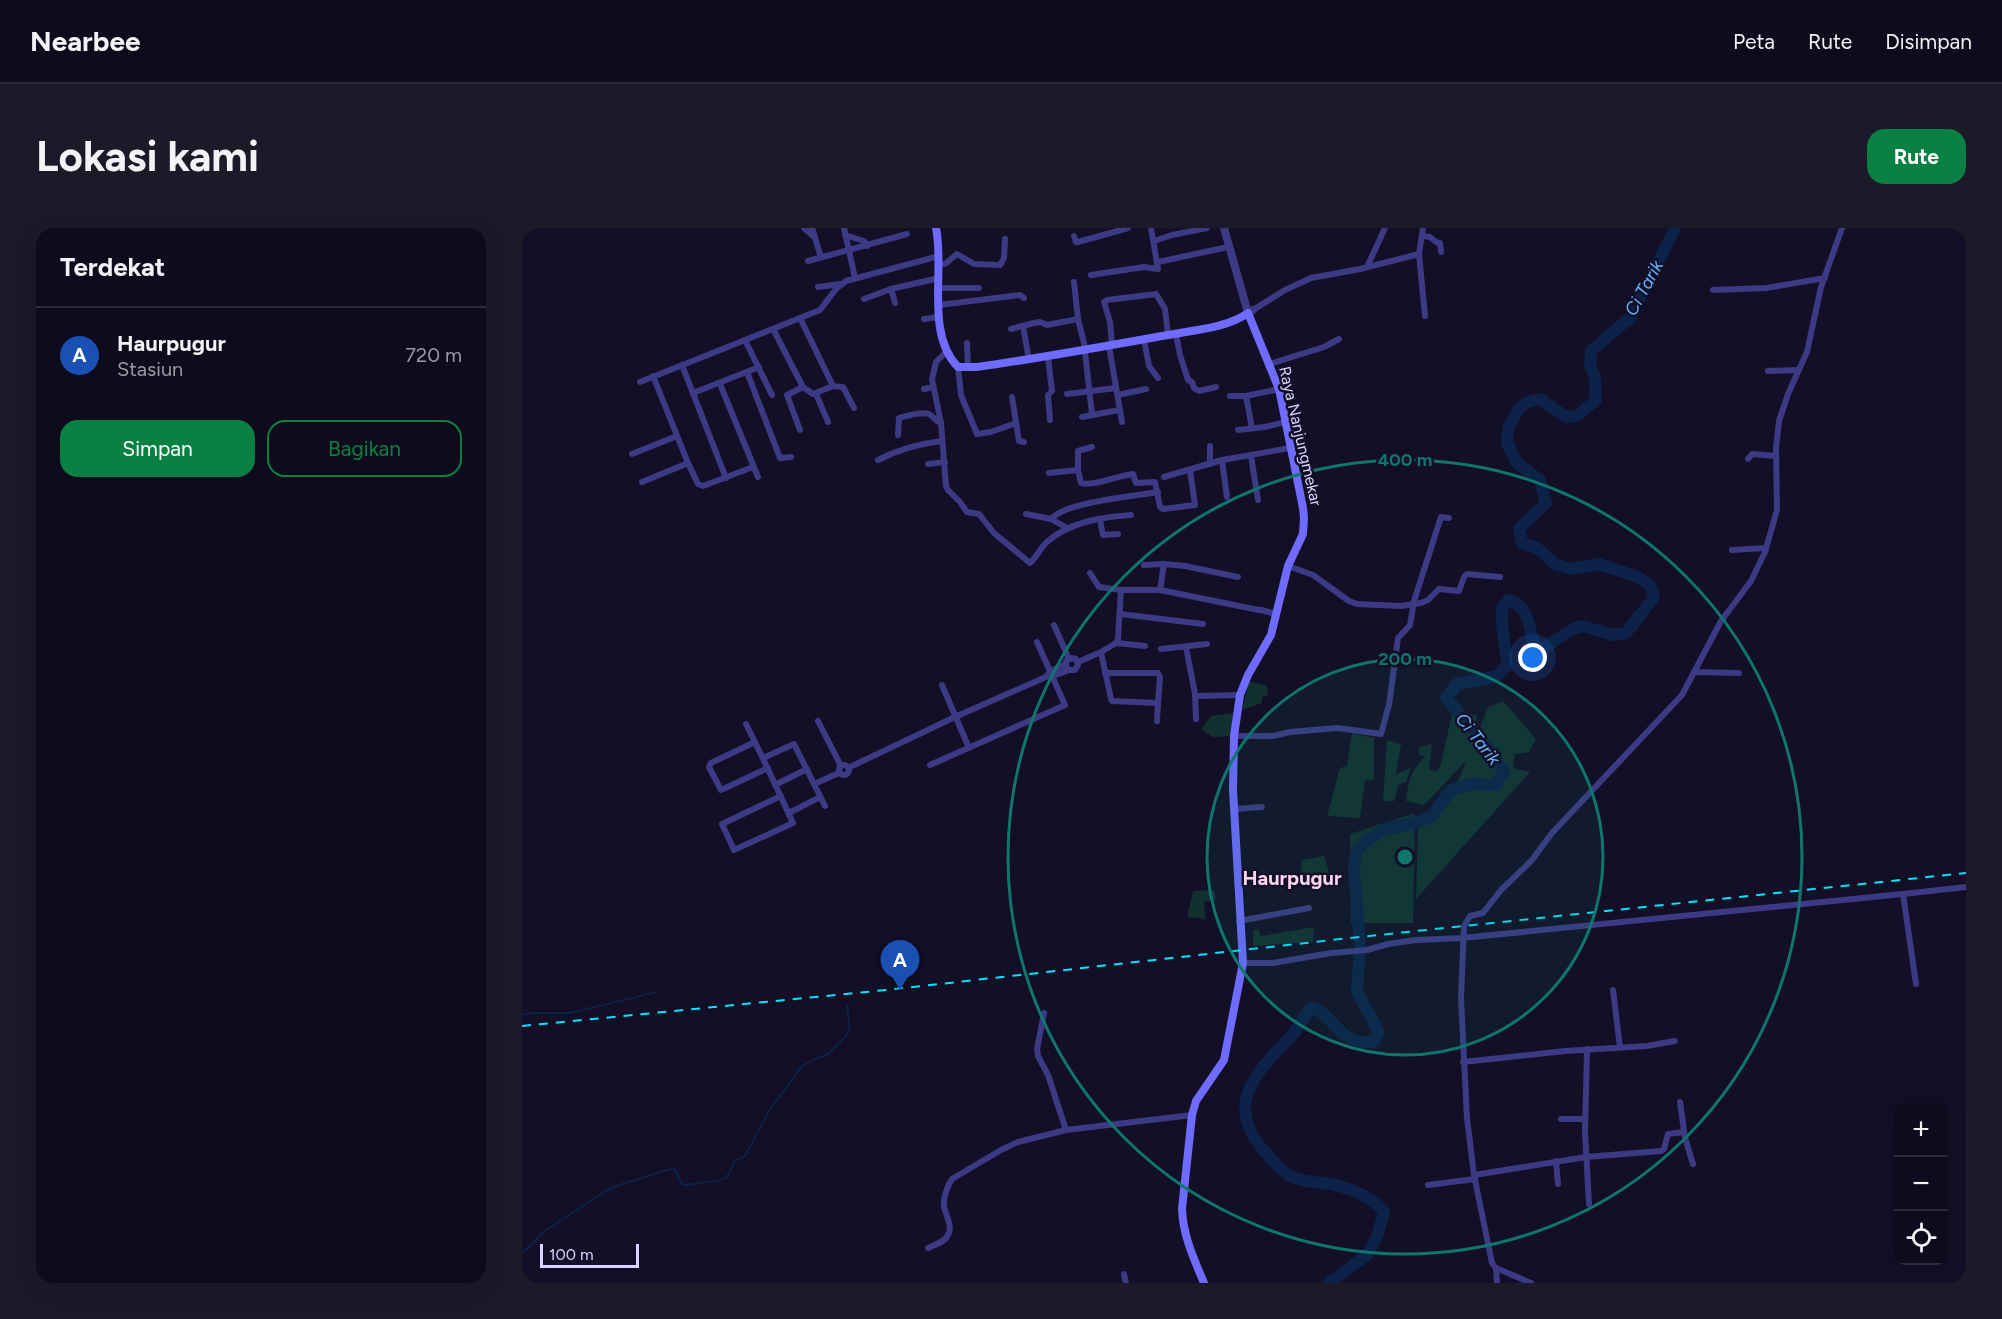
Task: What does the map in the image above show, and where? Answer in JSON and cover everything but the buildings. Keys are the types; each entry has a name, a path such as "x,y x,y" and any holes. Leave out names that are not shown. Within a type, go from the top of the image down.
{"main road":[{"path":"936,228 940,260 939,317 946,352 958,367 977,368 1144,340 1226,323 1250,311"},
{"name":"Raya Nanjungmekar","path":"1250,311 1278,389 1304,518 1303,534 1288,566"},
{"path":"1204,1283 1191,1253 1183,1223 1182,1209 1192,1115 1196,1101 1224,1060 1243,963 1234,809 1234,736 1240,695 1248,675 1271,635 1288,566"}],"street":[{"path":"804,228 814,237"},
{"path":"812,228 821,257"},
{"path":"1074,236 1078,242 1128,228"},
{"path":"1091,275 1144,267 1158,269 1151,228"},
{"path":"1154,241 1171,231 1207,228"},
{"name":"Raya Nanjungmekar","path":"1224,228 1228,247 1250,311"},
{"path":"1367,267 1385,228"},
{"path":"1423,228 1419,254 1425,316"},
{"path":"1497,1283 1496,1268 1491,1259 1475,1177 1467,1118 1461,998 1464,926 1467,919 1483,913 1501,890 1532,860 1552,833 1682,695 1721,621 1751,581 1766,548 1777,510 1776,456 1779,421 1810,343 1819,293 1842,228"},
{"path":"844,231 855,278"},
{"path":"844,231 864,241 867,246"},
{"path":"808,261 908,234"},
{"path":"1422,236 1430,237 1436,243 1440,243 1441,252"},
{"path":"818,287 841,284 855,278 940,260 945,264 957,255 974,264 1000,265 1004,258 1005,240"},
{"path":"1158,262 1228,247"},
{"path":"1250,311 1301,282 1419,254"},
{"path":"864,300 891,289 939,278"},
{"path":"1713,290 1766,288 1825,278"},
{"path":"1074,282 1092,414"},
{"path":"640,382 822,309 841,284"},
{"path":"939,288 979,288"},
{"path":"891,289 895,303"},
{"path":"1122,422 1110,322 1104,302 1107,300 1156,294 1165,309 1188,380 1199,391 1216,387"},
{"path":"939,305 1020,295 1024,298"},
{"path":"924,319 939,317"},
{"path":"800,318 833,386"},
{"path":"1011,329 1040,322 1047,325 1078,319"},
{"path":"1023,326 1029,360"},
{"path":"773,329 803,387 813,394 833,386 843,387 854,408"},
{"path":"1270,364 1324,347 1339,339"},
{"path":"745,340 772,395"},
{"path":"1144,340 1149,366 1158,378"},
{"path":"967,344 968,367"},
{"path":"946,352 933,368 933,387 941,423 948,490 964,509 970,514 979,514 994,533 1027,562 1032,562 1045,543 1067,528 1131,515"},
{"path":"1048,357 1052,391 1047,395 1050,420"},
{"path":"682,365 726,477"},
{"path":"693,393 759,367"},
{"path":"958,367 961,395 976,434 991,432 1016,423"},
{"path":"1768,371 1799,370"},
{"path":"747,372 780,458 791,457"},
{"path":"653,376 688,463 700,485 703,486 753,467"},
{"path":"720,384 758,477"},
{"path":"800,430 787,395 803,387"},
{"path":"924,389 933,387"},
{"path":"1066,394 1146,389"},
{"path":"1230,396 1246,396 1278,389"},
{"path":"816,394 828,422"},
{"path":"1012,396 1019,441 1024,442"},
{"path":"1246,396 1252,428"},
{"path":"1082,417 1119,410"},
{"path":"898,435 897,419 899,418 928,414 936,422 941,423"},
{"path":"1238,430 1284,422"},
{"path":"632,454 677,436"},
{"path":"878,460 911,445 942,441"},
{"path":"1210,446 1210,464"},
{"path":"1092,447 1078,451 1078,470 1083,485 1120,475 1133,474 1136,483 1155,482 1161,509 1195,505 1190,470"},
{"path":"1164,477 1222,460 1290,448"},
{"path":"1748,459 1752,454 1776,456"},
{"path":"1251,456 1258,500"},
{"path":"1222,460 1227,497"},
{"path":"928,464 945,462"},
{"path":"642,482 688,463"},
{"path":"1049,473 1078,470"},
{"path":"1146,482 1147,494"},
{"path":"1051,519 1072,508 1107,499 1158,492"},
{"path":"1026,514 1051,519 1067,528"},
{"path":"1234,736 1273,736 1290,732 1338,728 1381,734 1389,705 1398,638 1410,625 1414,604 1441,517 1449,518"},
{"path":"1100,520 1103,535 1118,534"},
{"path":"1732,550 1766,548"},
{"path":"1160,590 1164,564"},
{"path":"1144,565 1185,566 1238,578"},
{"path":"1288,566 1313,575 1352,603 1401,606 1425,602 1439,589 1459,591 1467,574 1500,577"},
{"path":"1090,573 1102,588 1160,590 1276,614"},
{"path":"1078,662 1116,643 1119,636 1121,590"},
{"path":"1120,614 1203,624"},
{"path":"1054,625 1068,664 1077,669 1078,662"},
{"path":"930,765 1063,706 1065,702 1050,675 1037,642"},
{"path":"1116,643 1145,646"},
{"path":"1161,649 1207,644"},
{"path":"1186,647 1195,694 1196,719"},
{"path":"1101,652 1112,700 1158,703"},
{"path":"814,784 1050,675 1074,658 1078,662"},
{"path":"1105,672 1158,673 1160,677 1157,721"},
{"path":"1694,672 1739,673"},
{"path":"942,685 969,748"},
{"path":"1195,694 1197,696 1240,695"},
{"path":"818,721 843,769"},
{"path":"746,724 768,768 789,813 793,823 734,850 722,824 781,796"},
{"path":"755,742 711,763 709,767 721,790 768,768"},
{"path":"763,758 794,744 825,806"},
{"path":"776,785 807,769"},
{"path":"789,813 820,796"},
{"path":"1234,809 1262,807"},
{"path":"1243,963 1273,963 1368,950 1416,940 1462,938 1966,887"},
{"path":"1903,894 1916,984"},
{"path":"1239,921 1309,908"},
{"path":"1613,990 1620,1047"},
{"path":"1044,1013 1037,1049 1038,1056 1048,1075 1066,1130"},
{"path":"1463,1062 1674,1041"},
{"path":"1587,1049 1585,1119 1589,1204"},
{"path":"1680,1102 1684,1132 1693,1164"},
{"path":"928,1248 946,1239 949,1235 950,1226 944,1201 948,1184 952,1179 1008,1146 1066,1130 1192,1115"},
{"path":"1561,1119 1585,1119"},
{"path":"1428,1185 1556,1161 1661,1151 1664,1149 1668,1134 1684,1132"},
{"path":"1556,1161 1558,1184"},
{"path":"1496,1268 1531,1283"},
{"path":"1124,1274 1126,1283"}],"green space":[{"path":"1249,681 1267,686 1268,695 1262,697 1262,703 1242,710"},
{"path":"1503,701 1536,739 1529,752 1515,754 1513,766 1515,769 1530,772 1416,899 1418,827 1459,779 1466,761 1424,805 1406,801 1411,777 1416,766 1425,757 1419,754 1419,747 1432,744 1429,770 1437,771 1441,764 1453,709 1477,716 1475,740 1488,707"},
{"path":"1234,713 1232,736 1213,737 1201,729 1211,716"},
{"path":"1352,733 1374,738 1374,780 1365,781 1360,818 1327,816 1340,768 1347,766"},
{"path":"1387,740 1401,744 1396,774 1411,768 1406,782 1398,785 1394,801 1383,801"},
{"path":"1415,813 1413,923 1351,923 1350,834"},
{"path":"1324,856 1330,875 1314,889 1309,873 1302,873 1301,860"},
{"path":"1214,890 1216,900 1204,902 1206,919 1187,917 1193,891"},
{"path":"1314,927 1313,942 1253,946 1253,931 1258,929 1261,936"}],"waterway":[{"name":"Ci Tarik","path":"1329,1283 1368,1254 1378,1234 1384,1211 1353,1190 1331,1184 1299,1180 1280,1168 1253,1136 1246,1120 1245,1105 1249,1090 1256,1076 1298,1028 1311,1008 1319,1010 1343,1033 1360,1042 1373,1042 1379,1033 1357,991 1360,945 1354,871 1356,852 1366,841 1385,829 1416,823 1432,816 1451,790 1471,784 1496,785 1504,772 1487,746 1446,698 1457,684 1497,676 1507,666 1502,608 1509,600 1521,607 1535,646 1542,649 1573,629 1582,626 1613,635 1626,633 1654,597 1650,585 1638,577 1599,564 1571,569 1555,564 1537,548 1522,543 1519,529 1546,503 1540,480 1517,463 1507,443 1508,428 1519,409 1527,402 1540,399 1566,417 1577,416 1596,400 1595,378 1590,364 1591,351 1631,317 1675,228"},
{"path":"522,1015 570,1013 657,992"},
{"path":"522,1252 543,1232 604,1192 622,1184 671,1169 675,1170 682,1184 685,1185 717,1181 727,1176 734,1161 745,1156 769,1111 802,1066 828,1054 846,1036 850,1029 847,1006"}],"railway":[{"path":"522,1026 886,990 1966,873"}],"place":[{"name":"Haurpugur","path":"900,990"}],"district":[{"name":"Haurpugur","path":"1292,878"}]}
